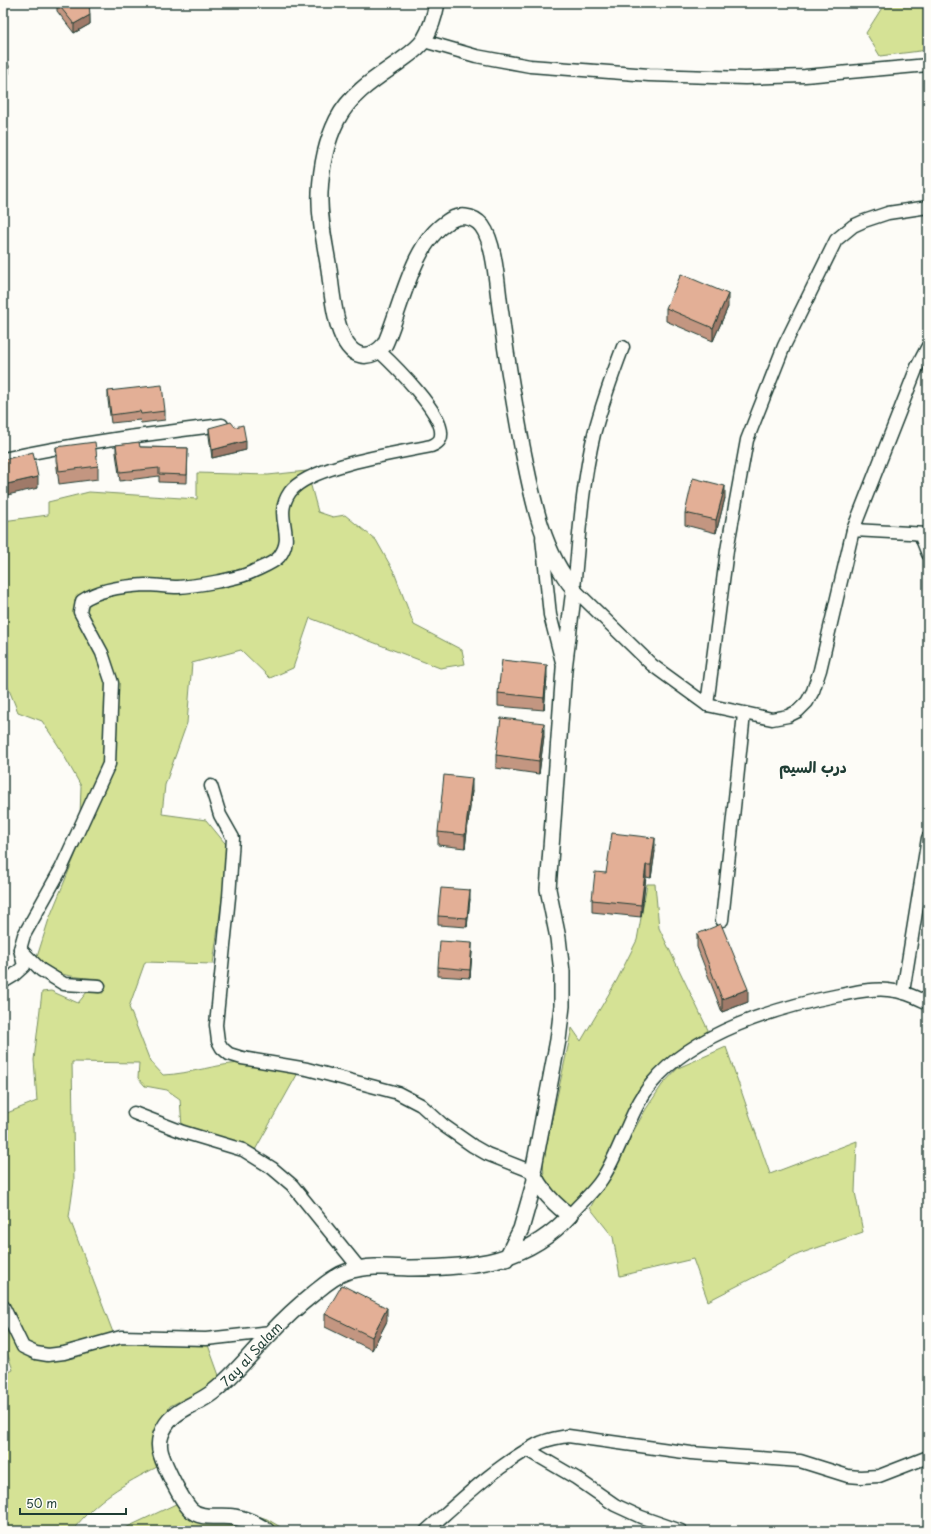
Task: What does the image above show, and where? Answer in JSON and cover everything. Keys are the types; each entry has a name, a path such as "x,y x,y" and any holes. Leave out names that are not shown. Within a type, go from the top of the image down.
{"street":[{"path":"437,3 424,41 412,52 364,87 345,108 331,133 323,165 320,194 321,224 339,329 348,347 355,353 363,356 379,351 385,344 390,333 407,280 428,242 447,222 456,217 466,216 476,220 482,227 488,241 494,268 512,394 532,493 541,525 554,560 574,589 652,666 707,705 772,719 788,716 798,711 807,702 814,691 853,530 918,367 928,346"},
{"path":"424,41 476,56 530,66 650,76 745,78 805,76 928,65"},
{"path":"707,705 727,550 747,440 784,346 836,240 853,226 864,221 888,213 928,207"},
{"path":"506,1258 521,1229 534,1176 556,1055 562,1006 562,972 558,938 548,889 564,669 574,589 582,505 592,442 603,400 623,347"},
{"path":"3,982 13,976 24,966 20,949 24,934 61,869 109,764 112,683 102,653 80,612 82,600 92,594 108,590 146,585 179,587 251,572 278,558 287,541 281,509 290,491 305,478 330,468 431,446 438,442 442,436 440,427 424,401 409,380 379,351"},
{"path":"3,459 43,450 132,436 222,425"},
{"path":"541,525 550,615 564,669"},
{"path":"853,530 924,534 928,554"},
{"path":"722,920 744,714"},
{"path":"211,786 220,815 233,838 229,897 216,1025 218,1041 222,1048 229,1054 242,1058 307,1069 398,1093 421,1105 443,1125 473,1146 534,1176 560,1208 570,1215 602,1179 635,1111 651,1084 676,1060 693,1048 747,1022 783,1009 825,998 888,989 903,992 928,1003"},
{"path":"903,992 928,838"},
{"path":"20,949 41,970 64,984 99,986"},
{"path":"134,1113 183,1132 243,1150 272,1168 292,1185 360,1269"},
{"name":"7ay al Salam","path":"266,1531 254,1523 233,1516 205,1516 192,1511 160,1453 159,1444 165,1426 173,1415 205,1398 223,1384 271,1332 307,1299 332,1279 344,1272 379,1267 449,1267 493,1262 520,1253 562,1225 570,1215"},
{"path":"3,1306 23,1347 36,1353 48,1355 64,1353 122,1337 206,1339 271,1332"},
{"path":"426,1531 472,1491 528,1450 551,1439 568,1436 592,1438 642,1447 691,1453 800,1461 848,1476 860,1477 879,1476 928,1457"},
{"path":"528,1450 576,1478 615,1505 641,1517 681,1531"}],"green space":[{"path":"885,3 928,3 928,50 880,56 866,33"},
{"path":"307,471 318,512 333,517 345,515 376,540 394,572 414,625 462,650 465,664 440,668 310,618 293,668 270,678 241,650 192,663 187,723 165,785 162,814 206,820 229,848 213,964 145,962 129,1007 150,1061 163,1075 184,1073 236,1063 265,1065 298,1073 250,1159 196,1141 182,1127 180,1099 167,1090 145,1086 138,1078 139,1063 72,1062 74,1182 69,1217 117,1343 208,1345 221,1381 170,1406 154,1434 180,1502 226,1520 249,1513 267,1519 287,1531 119,1531 178,1503 159,1466 111,1493 91,1510 72,1531 3,1531 3,1375 13,1370 3,1341 3,1116 37,1101 34,1060 42,992 51,991 78,1003 87,992 103,993 102,979 75,977 58,973 43,964 37,957 49,919 79,846 81,786 58,745 42,721 18,712 3,675 3,521 48,515 48,502 89,492 197,499 197,473 268,475"},
{"path":"647,884 655,884 659,928 710,1034 653,1076 597,1181 570,1208 559,1203 544,1177 543,1161 572,1028 581,1041 617,980 637,940"},
{"path":"726,1047 770,1174 857,1141 855,1192 863,1232 799,1254 708,1301 693,1259 620,1276 613,1237 590,1208 646,1109 662,1085 678,1068"}],"building":[{"path":"57,3 89,3 90,15 74,24"},
{"path":"3,51 9,66 3,68"},
{"path":"681,274 728,294 713,328 666,308"},
{"path":"162,385 165,411 141,414 140,411 111,415 108,391"},
{"path":"231,422 235,427 243,425 246,441 212,450 209,428"},
{"path":"95,442 98,466 59,471 56,447"},
{"path":"139,442 140,447 188,448 187,475 159,474 159,468 120,472 116,445"},
{"path":"33,452 38,477 3,485 3,460"},
{"path":"693,478 725,486 716,520 685,513"},
{"path":"502,660 547,665 544,698 498,693"},
{"path":"501,718 544,723 539,761 496,755"},
{"path":"444,775 472,778 465,835 438,832"},
{"path":"612,833 655,838 651,865 646,865 641,905 592,900 595,872 606,873"},
{"path":"441,888 470,890 467,918 438,916"},
{"path":"721,924 748,989 722,999 697,934"},
{"path":"440,941 472,943 470,970 438,967"},
{"path":"342,1285 387,1308 372,1337 325,1314"}],"district":[{"name":"درب السيم","path":"813,768"}]}
